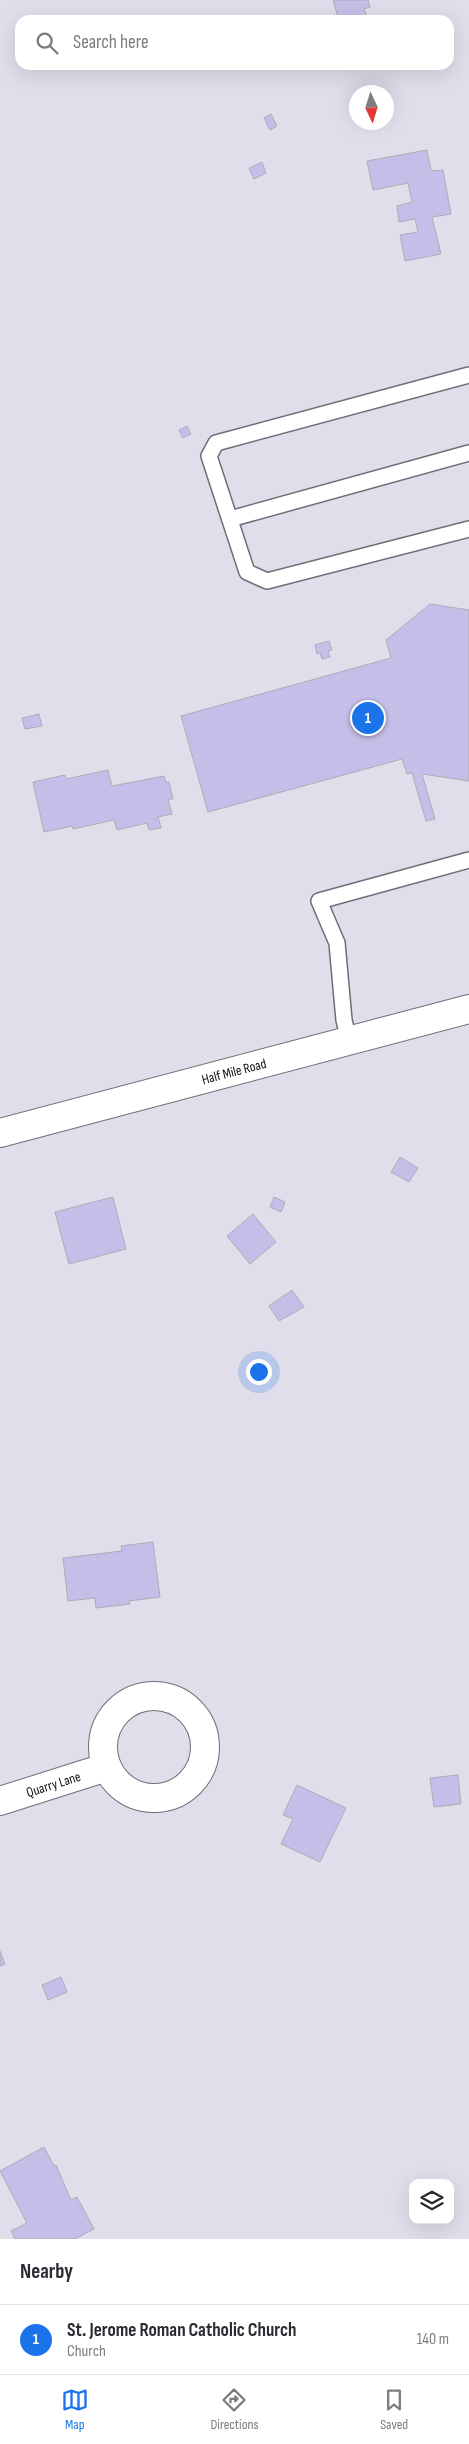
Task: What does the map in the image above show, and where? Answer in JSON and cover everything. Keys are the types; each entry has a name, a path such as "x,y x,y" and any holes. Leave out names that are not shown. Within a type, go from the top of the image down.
{"street":[{"name":"Half Mile Road","path":"0,1133 469,1008"},
{"name":"Quarry Lane","path":"0,1801 107,1767"}],"lane":[{"path":"469,375 216,443 209,456 247,572 267,580 469,528"},
{"path":"230,519 469,453"},
{"path":"349,1041 344,1020 337,943 319,901 469,860"}],"building":[{"path":"333,0 368,0 370,7 364,9 366,15 337,15"},
{"path":"271,114 277,126 270,130 264,118"},
{"path":"427,150 431,171 443,170 451,214 432,217 441,254 405,261 400,235 418,232 415,219 399,222 397,206 412,202 408,183 373,190 367,161"},
{"path":"262,162 266,173 254,179 249,168"},
{"path":"187,426 191,434 183,438 179,430"},
{"path":"430,604 469,610 469,781 422,774 435,819 426,821 412,773 407,774 402,759 208,812 181,716 391,658 386,640"},
{"path":"329,641 332,650 328,651 330,657 322,659 320,653 317,654 315,645"},
{"path":"39,714 42,726 25,729 22,718"},
{"path":"108,770 112,786 164,776 166,782 169,782 173,799 168,799 172,814 158,817 161,828 149,830 147,823 117,830 114,820 73,829 72,826 44,832 33,782 65,775 66,779"},
{"path":"400,1157 418,1168 409,1182 391,1172"},
{"path":"113,1197 126,1249 69,1264 55,1212"},
{"path":"274,1197 285,1202 281,1212 270,1207"},
{"path":"253,1214 276,1242 250,1264 227,1236"},
{"path":"292,1290 304,1307 279,1321 269,1306"},
{"path":"153,1542 160,1597 129,1601 130,1604 96,1608 95,1598 68,1601 63,1558 122,1551 121,1546"},
{"path":"458,1775 461,1804 434,1807 430,1778"},
{"path":"297,1785 346,1808 320,1862 281,1844 293,1819 283,1815"},
{"path":"0,1951 5,1964 0,1966"},
{"path":"61,1977 67,1992 48,2000 42,1985"},
{"path":"44,2147 54,2166 56,2165 71,2200 77,2197 94,2229 75,2239 15,2239 11,2231 27,2223 0,2171"}],"place":[{"name":"St. Jerome Roman Catholic Church","path":"368,718"}]}
